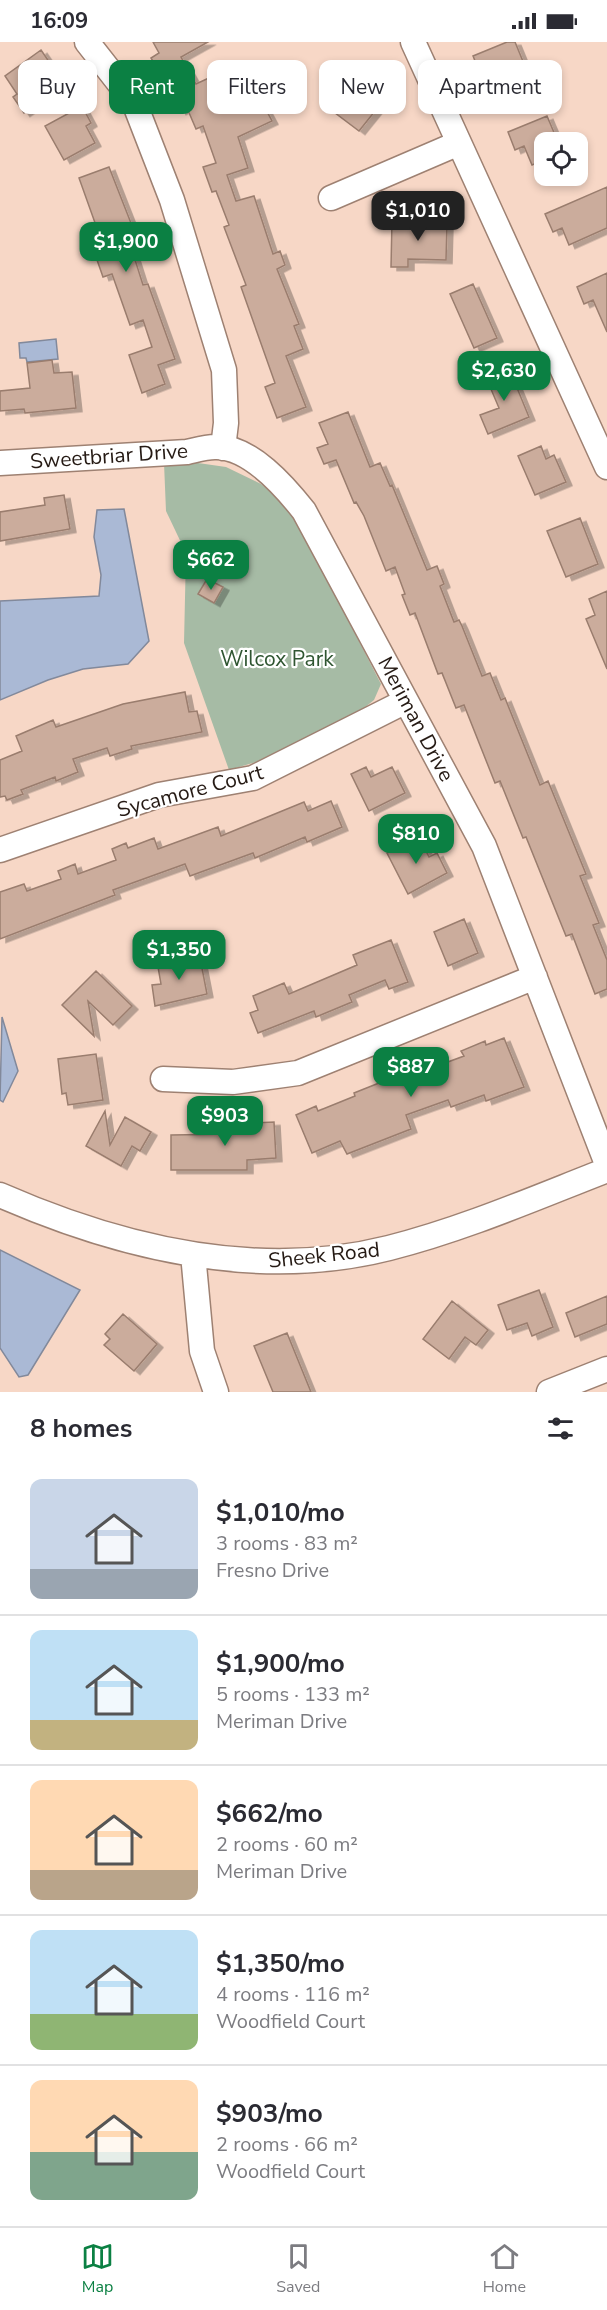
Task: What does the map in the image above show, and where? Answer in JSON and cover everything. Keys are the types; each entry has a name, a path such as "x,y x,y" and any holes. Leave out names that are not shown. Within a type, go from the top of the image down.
{"street":[{"path":"87,42 134,102 172,200 224,370 226,423 220,447"},
{"path":"413,42 607,467"},
{"path":"331,198 459,142"},
{"name":"Sweetbriar Drive","path":"0,463 188,452 220,447"},
{"name":"Meriman Drive","path":"220,447 242,453 278,479 304,511 484,846 607,1164"},
{"name":"Sycamore Court","path":"0,850 159,795 253,778 406,701"},
{"path":"163,1079 233,1082 298,1072 535,977"},
{"name":"Sheek Road","path":"0,1195 134,1243 193,1254 261,1261 296,1261 387,1249 453,1230 607,1170"},
{"path":"193,1254 202,1351 216,1392"},
{"path":"549,1392 607,1369"}],"green space":[{"name":"Wilcox Park","path":"164,463 198,463 226,467 261,484 291,509 381,684 374,700 364,708 256,762 229,770 184,643 186,553 166,511"}],"water":[{"path":"56,339 58,359 27,362 26,358 20,358 19,343"},
{"path":"124,509 149,641 128,664 83,669 48,680 0,700 0,601 99,596 101,575 94,537 97,510"},
{"path":"2,1017 18,1071 3,1102 0,1100"},
{"path":"0,1250 80,1290 28,1375 19,1377 0,1348"}],"building":[{"path":"153,42 208,42 181,57 183,60 152,60 151,58 159,53"},
{"path":"507,42 515,42 522,60 475,60 473,56"},
{"path":"41,50 48,60 27,60"},
{"path":"18,67 18,104 13,97 17,94 5,76"},
{"path":"207,79 207,114 268,114 272,121 238,137 248,168 227,175 236,201 254,196 273,254 280,251 285,265 277,269 299,324 294,326 303,349 286,356 306,407 277,418 265,387 275,383 241,287 246,285 224,227 229,225 216,191 212,192 203,167 216,163 203,126 196,129 190,114 195,114 195,82 196,84"},
{"path":"67,114 86,114 91,123 86,126 95,143 64,160 45,126"},
{"path":"337,114 373,114 359,131"},
{"path":"547,116 554,132 534,132 534,164 532,165 524,146 515,150 508,132"},
{"path":"109,167 138,241 130,244 143,285 148,284 175,359 158,365 165,384 142,393 129,355 152,347 143,320 130,325 112,274 103,277 89,237 99,234 79,178"},
{"path":"607,187 607,228 569,245 562,228 553,232 545,214"},
{"path":"392,220 447,224 446,260 408,259 408,267 391,267"},
{"path":"607,273 607,332 593,300 584,304 577,287"},
{"path":"473,284 497,338 474,348 450,294"},
{"path":"52,360 54,373 72,372 76,408 25,413 24,409 0,411 0,391 30,388 27,363"},
{"path":"508,366 529,417 488,434 480,415 499,408 485,375"},
{"path":"348,412 370,467 380,463 390,486 392,485 427,570 437,566 444,584 440,586 454,622 459,620 482,676 490,673 501,700 505,698 540,785 548,781 586,874 580,876 599,923 593,925 607,960 607,989 595,994 572,934 566,936 526,837 523,838 500,781 495,783 464,705 456,708 442,673 438,674 415,613 410,615 395,567 386,571 364,516 356,502 354,503 336,460 324,464 317,448 328,444 319,423"},
{"path":"541,446 546,459 554,455 566,482 535,495 518,456"},
{"path":"64,495 70,529 0,541 0,512 45,505 44,498"},
{"path":"580,518 598,564 566,577 547,531"},
{"path":"207,579 223,587 214,603 198,594"},
{"path":"607,591 607,669 586,619 595,615 589,599"},
{"path":"185,692 189,712 197,711 202,732 131,746 132,749 110,756 107,748 73,759 78,772 56,781 55,777 21,790 23,794 7,800 5,796 0,797 0,760 22,751 16,736 53,720 56,727 123,704"},
{"path":"366,767 371,777 392,767 405,793 369,811 351,774"},
{"path":"331,801 342,827 307,842 305,837 255,858 253,853 190,876 185,864 113,890 115,895 0,939 0,892 24,884 27,891 61,879 58,871 75,864 78,874 116,860 112,849 126,843 128,848 154,838 158,849 218,827 221,836 304,802 308,811"},
{"path":"419,837 429,857 437,853 447,873 408,894 387,853"},
{"path":"464,919 478,953 448,966 434,932"},
{"path":"391,940 408,982 389,989 385,980 349,995 352,1002 316,1017 314,1011 258,1033 250,1013 258,1010 253,996 284,983 289,994 357,965 353,955"},
{"path":"177,954 179,962 200,958 207,994 155,1006 152,985 161,984 158,967 165,966 164,957"},
{"path":"96,971 132,1006 113,1025 88,1001 94,1036 62,1005"},
{"path":"504,1038 524,1087 486,1101 484,1095 451,1107 448,1100 406,1115 411,1129 347,1154 340,1141 312,1153 296,1115 316,1106 318,1111 355,1096 354,1093 424,1065 426,1070 464,1056 461,1051 485,1041 486,1045"},
{"path":"96,1054 103,1100 68,1105 66,1093 62,1094 58,1059"},
{"path":"105,1111 110,1145 125,1117 151,1132 140,1151 132,1146 121,1166 86,1146"},
{"path":"252,1115 253,1123 274,1122 276,1158 247,1160 247,1170 171,1170 171,1135 232,1134 232,1116"},
{"path":"539,1290 553,1327 532,1336 527,1323 507,1330 498,1305"},
{"path":"607,1296 607,1324 575,1337 566,1313"},
{"path":"452,1301 488,1330 476,1345 465,1337 449,1359 423,1339"},
{"path":"123,1314 157,1344 134,1371 104,1345 110,1339 105,1334"},
{"path":"287,1333 311,1392 273,1392 254,1346"}]}
